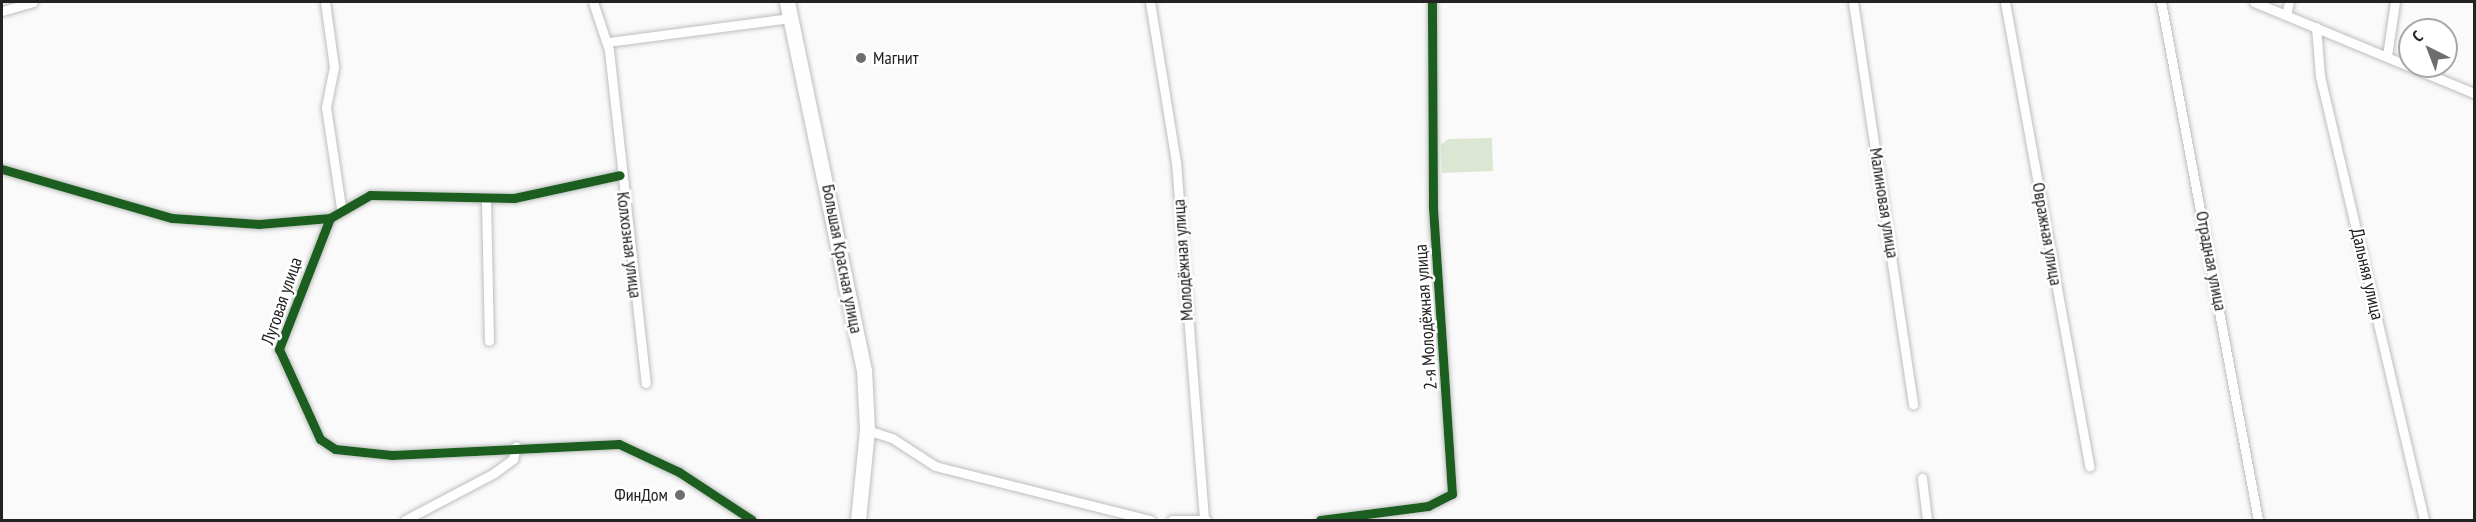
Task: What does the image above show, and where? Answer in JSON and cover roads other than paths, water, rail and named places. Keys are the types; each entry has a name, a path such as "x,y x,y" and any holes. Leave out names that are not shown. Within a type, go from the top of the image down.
{"main road":[{"name":"Большая Красная улица","path":"787,2 856,323 867,430 858,520"}],"street":[{"path":"2,10 33,2"},
{"path":"325,2 334,67 326,107 341,207"},
{"name":"Колхозная улица","path":"593,2 608,42 620,175 646,383"},
{"name":"Молодёжная улица","path":"1150,2 1176,162 1205,520"},
{"name":"2-я Молодёжная улица","path":"1320,520 1428,506 1452,494 1433,205 1432,2"},
{"name":"Малиновая улица","path":"1853,2 1914,405"},
{"name":"Овражная улица","path":"2005,2 2090,466"},
{"name":"Отрадная улица","path":"2161,2 2258,520"},
{"path":"2254,2 2474,94"},
{"path":"2286,15 2289,2"},
{"path":"2387,56 2396,2"},
{"path":"608,42 791,18"},
{"name":"Дальняя улица","path":"2316,27 2320,76 2424,520"},
{"path":"2,169 172,218 259,224 330,219"},
{"name":"Луговая улица","path":"620,175 561,192 486,200 395,193 369,195 341,207 330,219 279,349 320,439 335,448 392,455 516,446 619,444 679,472 752,520"},
{"path":"486,200 489,341"},
{"path":"867,430 892,438 935,466 1150,520"},
{"path":"405,520 494,473 513,459 516,446"},
{"path":"1922,478 1927,520"},
{"path":"1172,520 1205,520"}],"place":[{"name":"Магнит","path":"861,58"},
{"name":"ФинДом","path":"680,495"}]}
